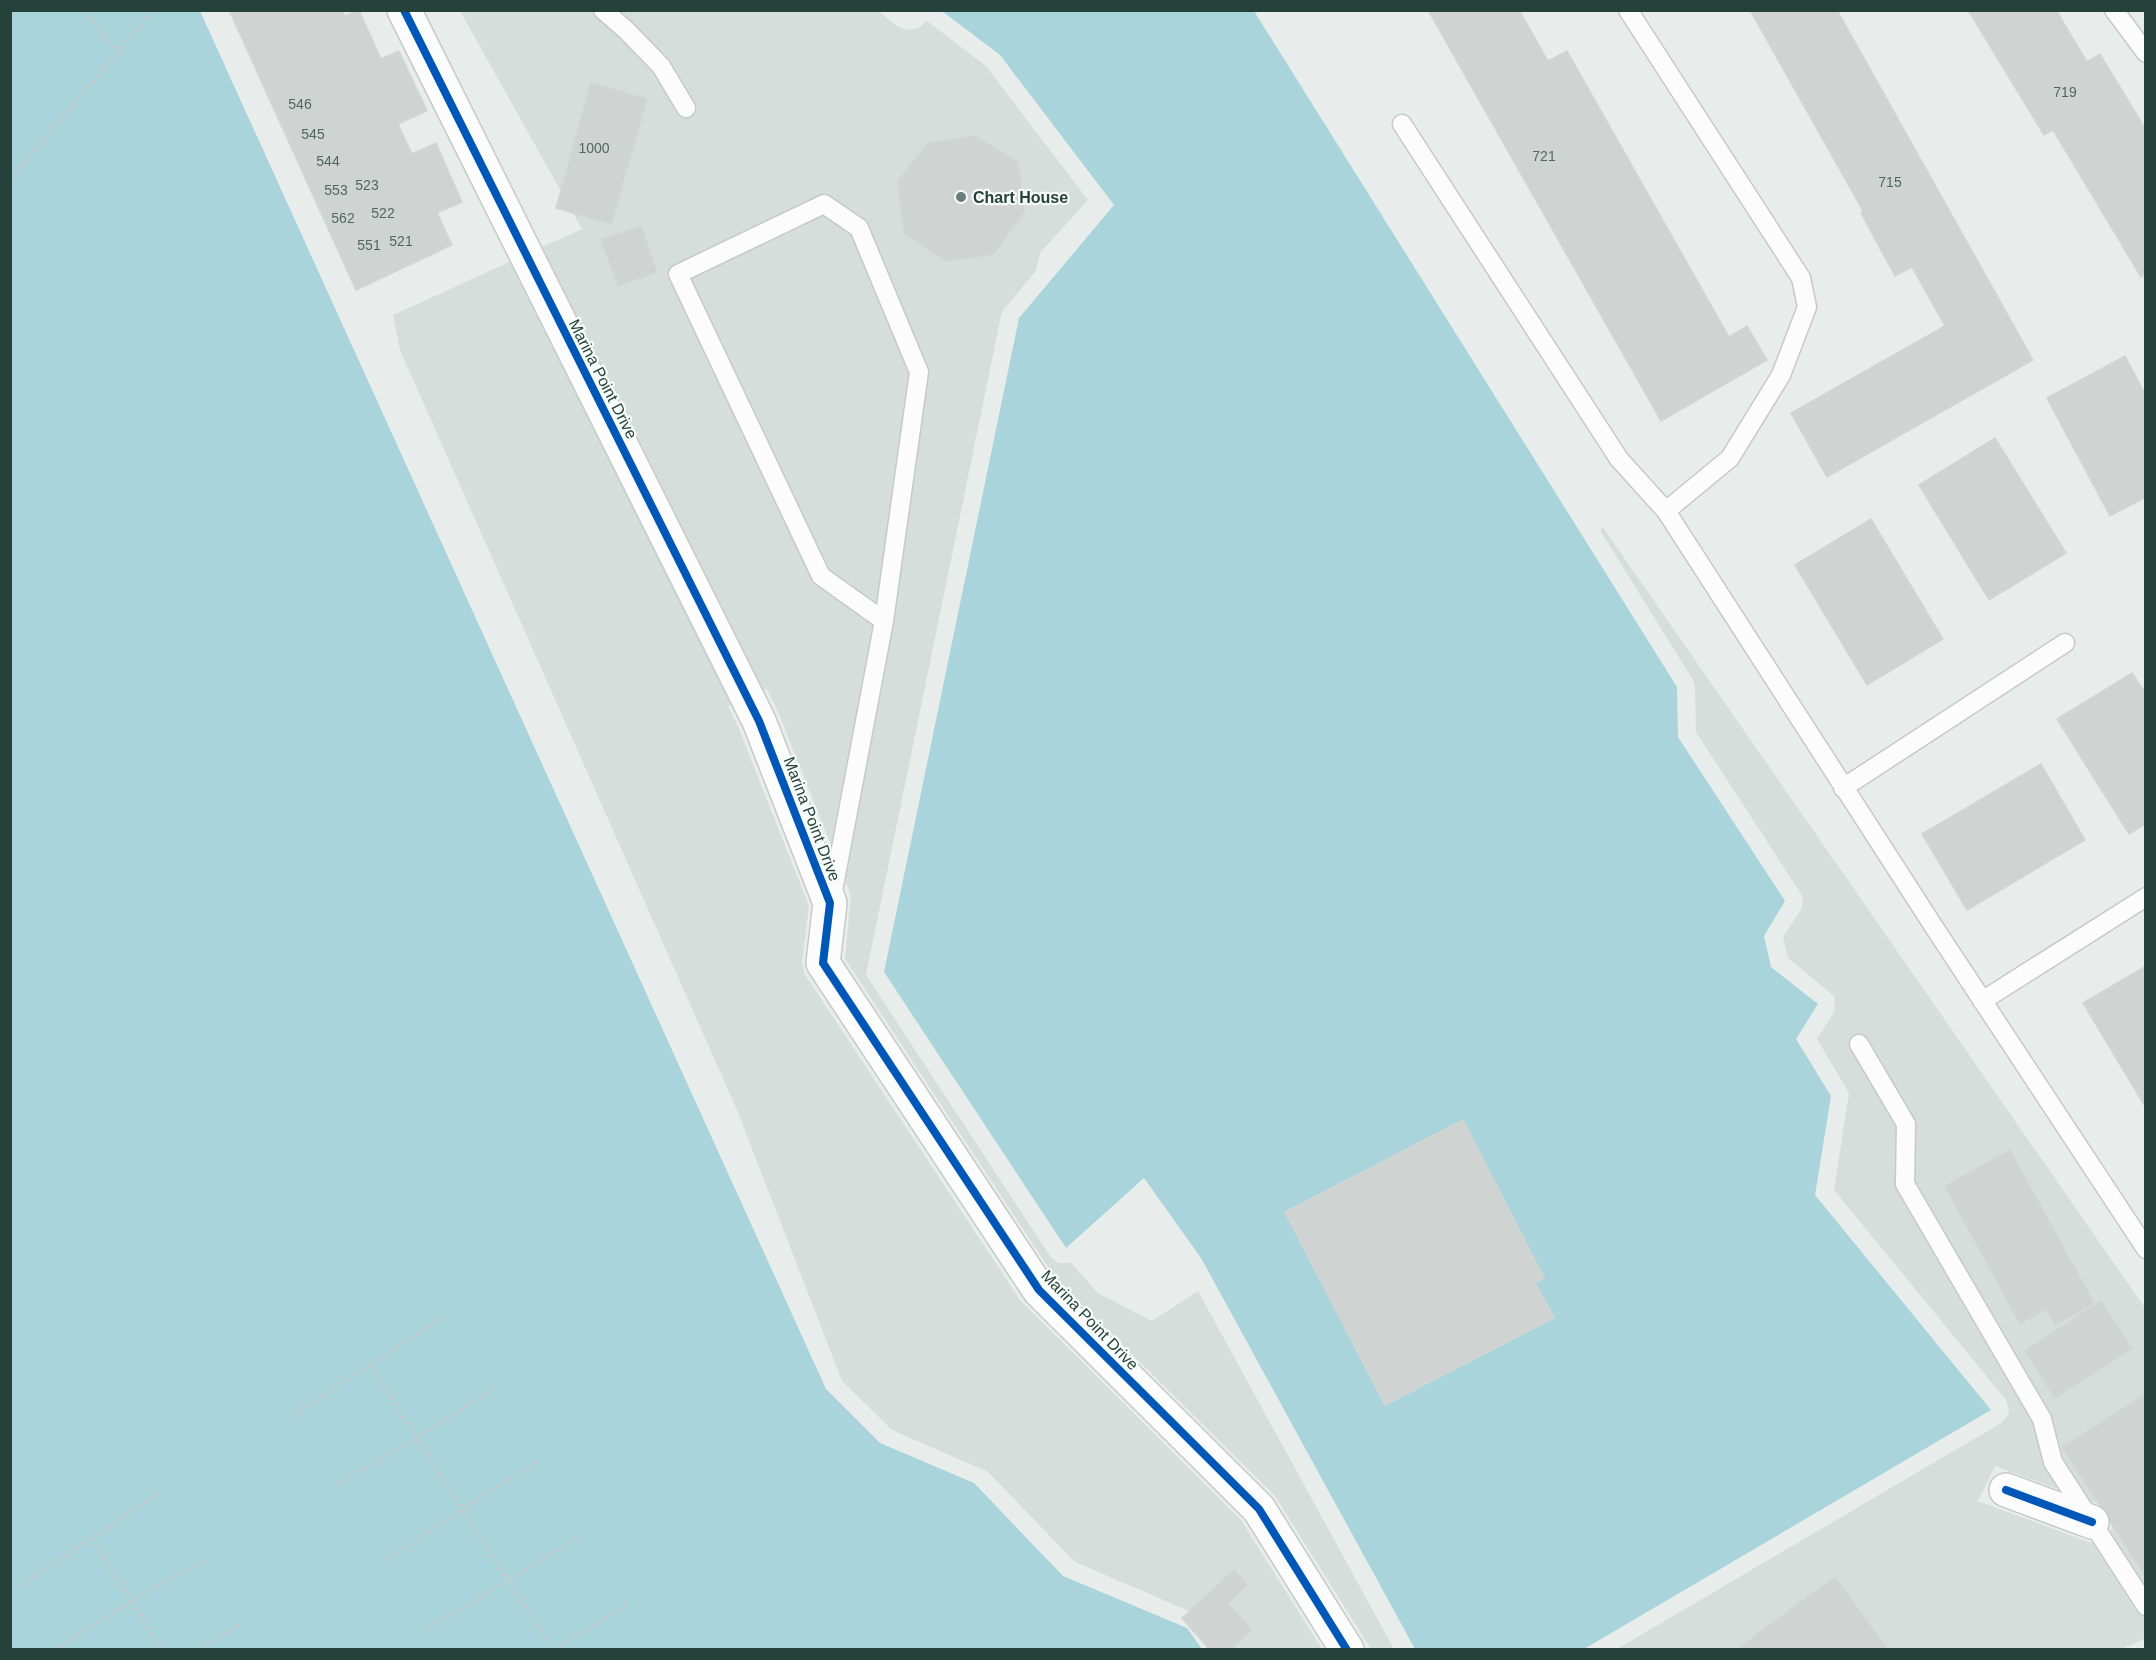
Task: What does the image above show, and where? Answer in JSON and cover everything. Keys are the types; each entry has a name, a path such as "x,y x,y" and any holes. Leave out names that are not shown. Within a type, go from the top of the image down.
{"street":[{"name":"Marina Point Drive","path":"404,10 759,721 830,903 823,963 1039,1290 1259,1509 1347,1650"},
{"path":"2006,1490 2092,1522"}],"lane":[{"path":"603,10 661,66 686,108"},
{"path":"1628,10 1801,278 1807,307 1781,375 1730,459 1666,511"},
{"path":"2114,10 2145,52"},
{"path":"1402,124 1619,459 1666,511 1843,788 1983,1001 2139,1224 2145,1250"},
{"path":"830,903 884,621 920,372 860,228 824,204 678,274 821,576 884,621"},
{"path":"1843,788 2065,643"},
{"path":"1983,1001 2145,897"},
{"path":"1859,1044 1906,1124 1905,1184 2043,1419 2054,1462 2145,1606"}],"path":[{"path":"84,10 118,52"},
{"path":"10,180 153,10"},
{"path":"290,1417 446,1316"},
{"path":"370,1365 553,1650 627,1604"},
{"path":"337,1484 417,1438 492,1389"},
{"path":"383,1561 538,1461"},
{"path":"20,1586 161,1492"},
{"path":"427,1629 581,1536"},
{"path":"91,1538 162,1650"},
{"path":"59,1647 203,1560"},
{"path":"198,1650 243,1622"}],"shaded area":[{"path":"877,10 897,26 908,30 919,28 927,21 986,66 1088,200 1040,253 1036,271 1004,309 1001,316 866,975 1050,1256 1058,1263 1071,1263 1098,1293 1152,1321 1198,1291 1394,1649 1371,1649 1275,1496 1056,1279 845,959 851,896 767,689 728,706 809,906 802,962 804,973 1020,1300 1241,1520 1322,1649 1223,1649 1204,1620 1189,1611 1075,1562 988,1472 892,1430 842,1381 737,1110 400,350 393,315 582,229 460,11"},
{"path":"1602,526 2145,1308 2145,1639 2119,1650 1617,1649 2001,1423 2009,1410 2006,1400 1834,1190 1849,1093 1817,1039 1834,1012 1834,996 1788,958 1783,937 1802,908 1803,897 1696,732 1693,680 1601,532","holes":["1995,1466 2120,1512 2102,1547 1978,1501"]}],"water":[{"path":"11,10 200,11 826,1389 880,1443 974,1483 1063,1576 1187,1628 1202,1649 11,1649"},
{"path":"942,11 1254,11 1677,687 1678,737 1785,901 1764,936 1771,967 1818,1004 1796,1039 1831,1096 1815,1195 1991,1410 1584,1649 1415,1649 1201,1258 1144,1178 1066,1248 884,972 1019,318 1114,205 1000,55"}],"building":[{"path":"229,10 342,10 345,16 359,10 381,59 399,51 427,111 398,124 412,154 436,143 462,202 437,213 452,245 356,290"},
{"path":"1428,10 1519,10 1548,61 1567,51 1729,337 1747,326 1767,360 1661,421"},
{"path":"1750,10 1837,10 2033,360 1827,477 1791,413 1945,326 1912,267 1895,276 1861,213 1863,211"},
{"path":"1968,10 2056,10 2087,62 2100,54 2146,130 2146,274 2141,277 2053,130 2044,135"},
{"path":"591,83 647,99 611,224 556,208"},
{"name":"Chart House","path":"975,136 1018,162 1024,212 994,254 946,261 904,233 898,181 928,143"},
{"path":"641,226 657,272 618,286 601,240"},
{"path":"2125,356 2146,396 2146,497 2110,516 2047,398"},
{"path":"1995,438 2066,553 1989,600 1919,485"},
{"path":"1871,519 1943,639 1867,685 1795,565"},
{"path":"2132,673 2146,694 2146,824 2129,834 2057,719"},
{"path":"2041,764 2085,840 1967,910 1922,834"},
{"path":"2146,966 2146,1108 2083,1003"},
{"path":"1463,1120 1544,1278 1535,1283 1554,1318 1385,1405 1285,1212"},
{"path":"2010,1150 2094,1303 2055,1325 2047,1309 2020,1324 1945,1186"},
{"path":"2101,1301 2132,1348 2055,1398 2025,1351"},
{"path":"2146,1394 2146,1577 2062,1447"},
{"path":"1234,1570 1247,1585 1228,1603 1252,1630 1230,1650 1210,1650 1182,1618"},
{"path":"1835,1577 1888,1650 1736,1650"}],"cycle path":[{"path":"404,10 759,721 830,903 823,963 1039,1290 1259,1509 1347,1650"},
{"path":"2006,1490 2092,1522"}],"place":[{"name":"Chart House","path":"961,197"}]}
